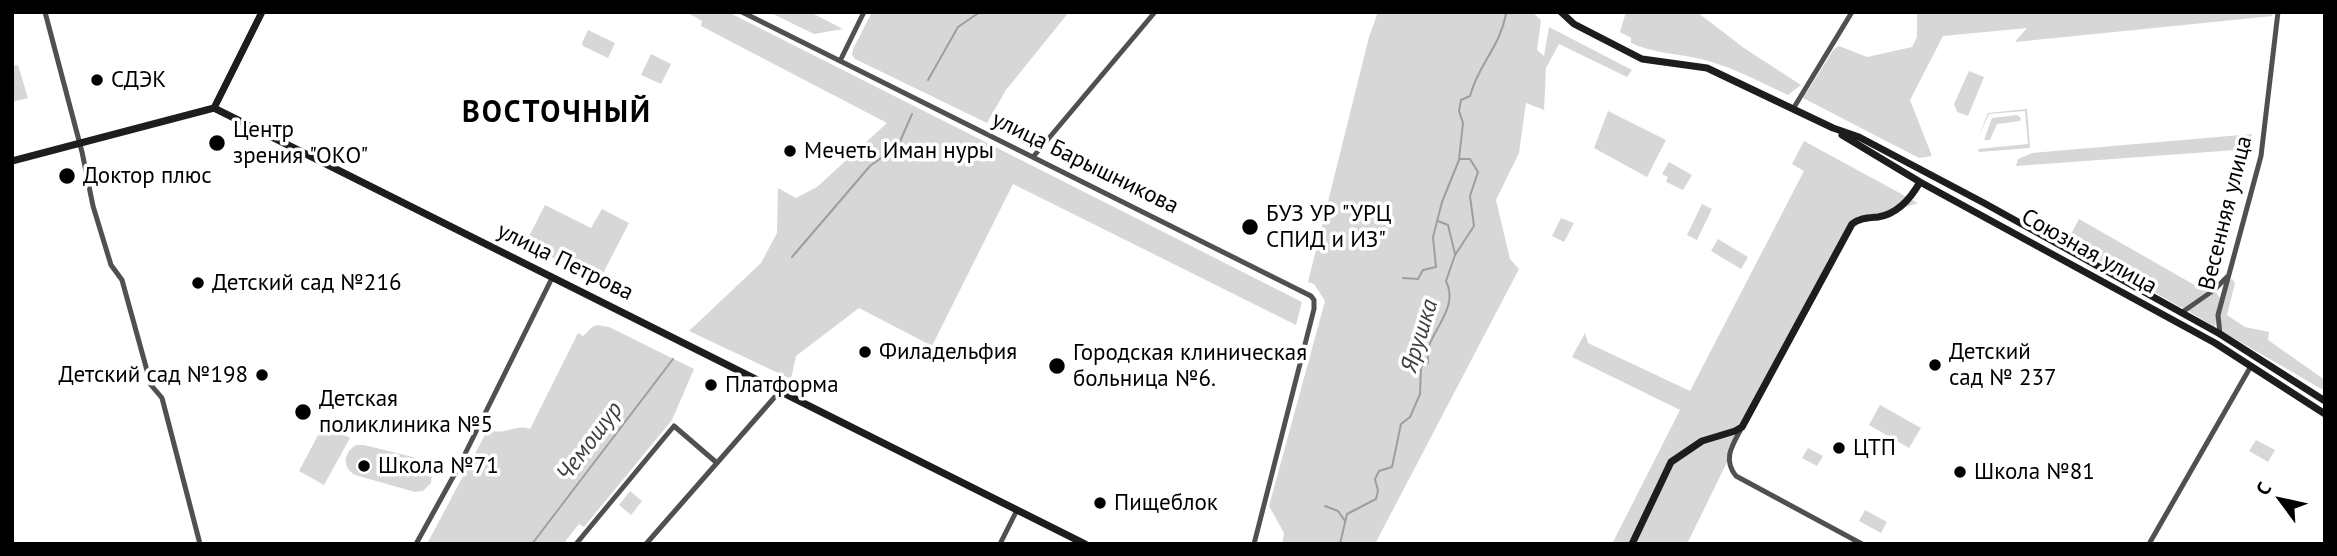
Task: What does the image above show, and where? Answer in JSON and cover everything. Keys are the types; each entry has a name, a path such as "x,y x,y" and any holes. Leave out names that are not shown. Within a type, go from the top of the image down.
{"main road":[{"path":"12,161 214,108 262,12"},
{"name":"Союзная улица","path":"1561,12 1574,23 1642,59 1707,68 1984,203 2220,334 2325,401"},
{"name":"улица Петрова","path":"214,108 1085,544"},
{"name":"Союзная улица","path":"1857,141 1920,182 2215,344 2325,414"},
{"path":"1632,544 1674,460 1702,441 1742,427 1852,224 1858,219 1883,216 1895,210 1911,197 1920,182"},
{"path":"2215,344 2220,334"},
{"path":"2290,390 2296,381"}],"street":[{"path":"45,12 93,206 111,265 122,280 151,385 162,398 200,544"},
{"name":"улица Барышникова","path":"742,12 1307,293 1314,300 1314,309 1254,544"},
{"path":"840,61 864,12"},
{"path":"1033,157 1155,12"},
{"path":"1793,108 1852,12"},
{"name":"Весенняя улица","path":"2220,334 2218,320 2261,156 2277,14"},
{"path":"2181,313 2214,290 2229,275"},
{"path":"416,544 458,468 552,278"},
{"path":"2149,544 2251,366"},
{"path":"646,544 779,391"},
{"path":"576,544 674,426 717,463"},
{"path":"1742,427 1729,454 1730,466 1736,476 1862,544"},
{"path":"1000,544 1017,510"}],"shaded area":[{"path":"686,12 728,12 1302,302 1296,325 1013,184 932,346 859,308 796,356 791,379 689,331 761,263 777,233 778,188 796,198 817,187 887,123 701,26 702,21"},
{"path":"769,12 810,12 843,29 814,34"},
{"path":"872,12 1069,12 1006,90 987,123 855,59 852,55 853,49"},
{"path":"1378,12 1532,12 1541,20 1537,50 1544,56 1549,27 1632,70 1627,77 1559,44 1546,68 1544,110 1526,103 1519,153 1496,200 1510,259 1519,269 1375,544 1282,544 1284,533 1269,506 1325,301 1314,284 1308,282 1369,37"},
{"path":"1626,12 1697,12 1744,48 1801,85 1788,95 1720,65 1631,43 1631,38 1620,32"},
{"path":"1917,12 2270,12 2273,16 2015,42 2027,28 1943,36 1910,100 1932,156 1919,158 1803,98 1834,49 1839,46 1867,57 1912,47 1917,37"},
{"path":"588,30 615,43 608,58 583,46"},
{"path":"651,54 671,64 661,84 641,75"},
{"path":"18,65 28,98 12,102 12,66"},
{"path":"1969,71 1984,77 1968,116 1957,112 1954,104"},
{"path":"2027,109 2030,148 1979,152 1978,149 2028,144 2025,111 1989,114 1978,138 1988,113"},
{"path":"1608,111 1666,140 1647,177 1594,148"},
{"path":"2017,115 2021,118 2020,121 1997,124 1990,140 1984,140 1992,118"},
{"path":"2252,134 2250,149 2016,166 2018,159 2032,153"},
{"path":"1804,141 1918,203 1854,224 1732,452 1687,544 1612,544 1680,410 1572,357 1585,333 1588,343 1690,391 1804,171 1792,164"},
{"path":"1669,162 1692,175 1683,190 1666,182 1668,177 1662,174"},
{"path":"1702,204 1712,209 1697,240 1687,235"},
{"path":"545,205 591,228 602,209 629,223 599,281 525,244"},
{"path":"1561,218 1574,223 1564,242 1552,236"},
{"path":"2079,219 2198,287 2203,285 2209,290 2184,308 2180,307 2064,240 2071,234"},
{"path":"1718,239 1748,257 1741,269 1711,251"},
{"path":"2232,279 2235,283 2227,315 2245,327 2269,332 2268,340 2325,380 2325,391 2223,332 2219,320"},
{"path":"2216,292 2220,298 2215,327 2188,311"},
{"path":"597,325 609,327 694,369 672,420 584,527 579,524 563,544 427,544 488,429 499,432 530,429 578,333 583,336"},
{"path":"1880,405 1921,428 1909,448 1869,425"},
{"path":"324,424 350,438 324,485 299,471"},
{"path":"2256,440 2275,450 2268,462 2249,451"},
{"path":"356,445 421,459 432,469 431,483 423,491 415,492 355,475 348,468 346,460"},
{"path":"1808,448 1823,456 1817,466 1802,458"},
{"path":"630,491 642,501 631,515 619,505"},
{"path":"1865,510 1887,522 1881,533 1859,521"}],"waterway":[{"name":"Чемошур","path":"928,80 958,27 980,12"},
{"name":"Ярушка","path":"1340,544 1347,514 1376,499 1378,491 1375,479 1379,471 1392,467 1401,424 1410,417 1420,394 1421,367 1428,363 1429,346 1448,306 1450,298 1446,281 1455,255 1474,226 1470,196 1478,172 1470,159 1459,159 1463,123 1459,111 1461,100 1470,96 1499,36 1506,14"},
{"name":"Чемошур","path":"792,257 870,166 898,146 912,114"},
{"path":"1403,278 1418,279 1423,270 1436,267 1433,237 1442,202 1459,160"},
{"path":"1438,221 1448,225 1455,254"},
{"name":"Чемошур","path":"532,544 673,359"},
{"path":"1325,506 1338,511 1345,521"}],"place":[{"name":"СДЭК","path":"97,80"},
{"name":"Центр зрения \"ОКО\"","path":"217,143"},
{"name":"Мечеть Иман нуры","path":"790,151"},
{"name":"Доктор плюс","path":"67,176"},
{"name":"БУЗ УР \"УРЦ СПИД и ИЗ\"","path":"1250,227"},
{"name":"Детский сад №216","path":"198,283"},
{"name":"Филадельфия","path":"865,352"},
{"name":"Детский сад № 237","path":"1935,365"},
{"name":"Городская клиническая больница №6.","path":"1057,366"},
{"name":"Детский сад №198","path":"262,375"},
{"name":"Платформа","path":"711,385"},
{"name":"Детская поликлиника №5","path":"303,412"},
{"name":"ЦТП","path":"1839,448"},
{"name":"Школа №71","path":"364,466"},
{"name":"Школа №81","path":"1960,472"},
{"name":"Пищеблок","path":"1100,503"}],"district":[{"name":"ВОСТОЧНЫЙ","path":"557,113"}]}
